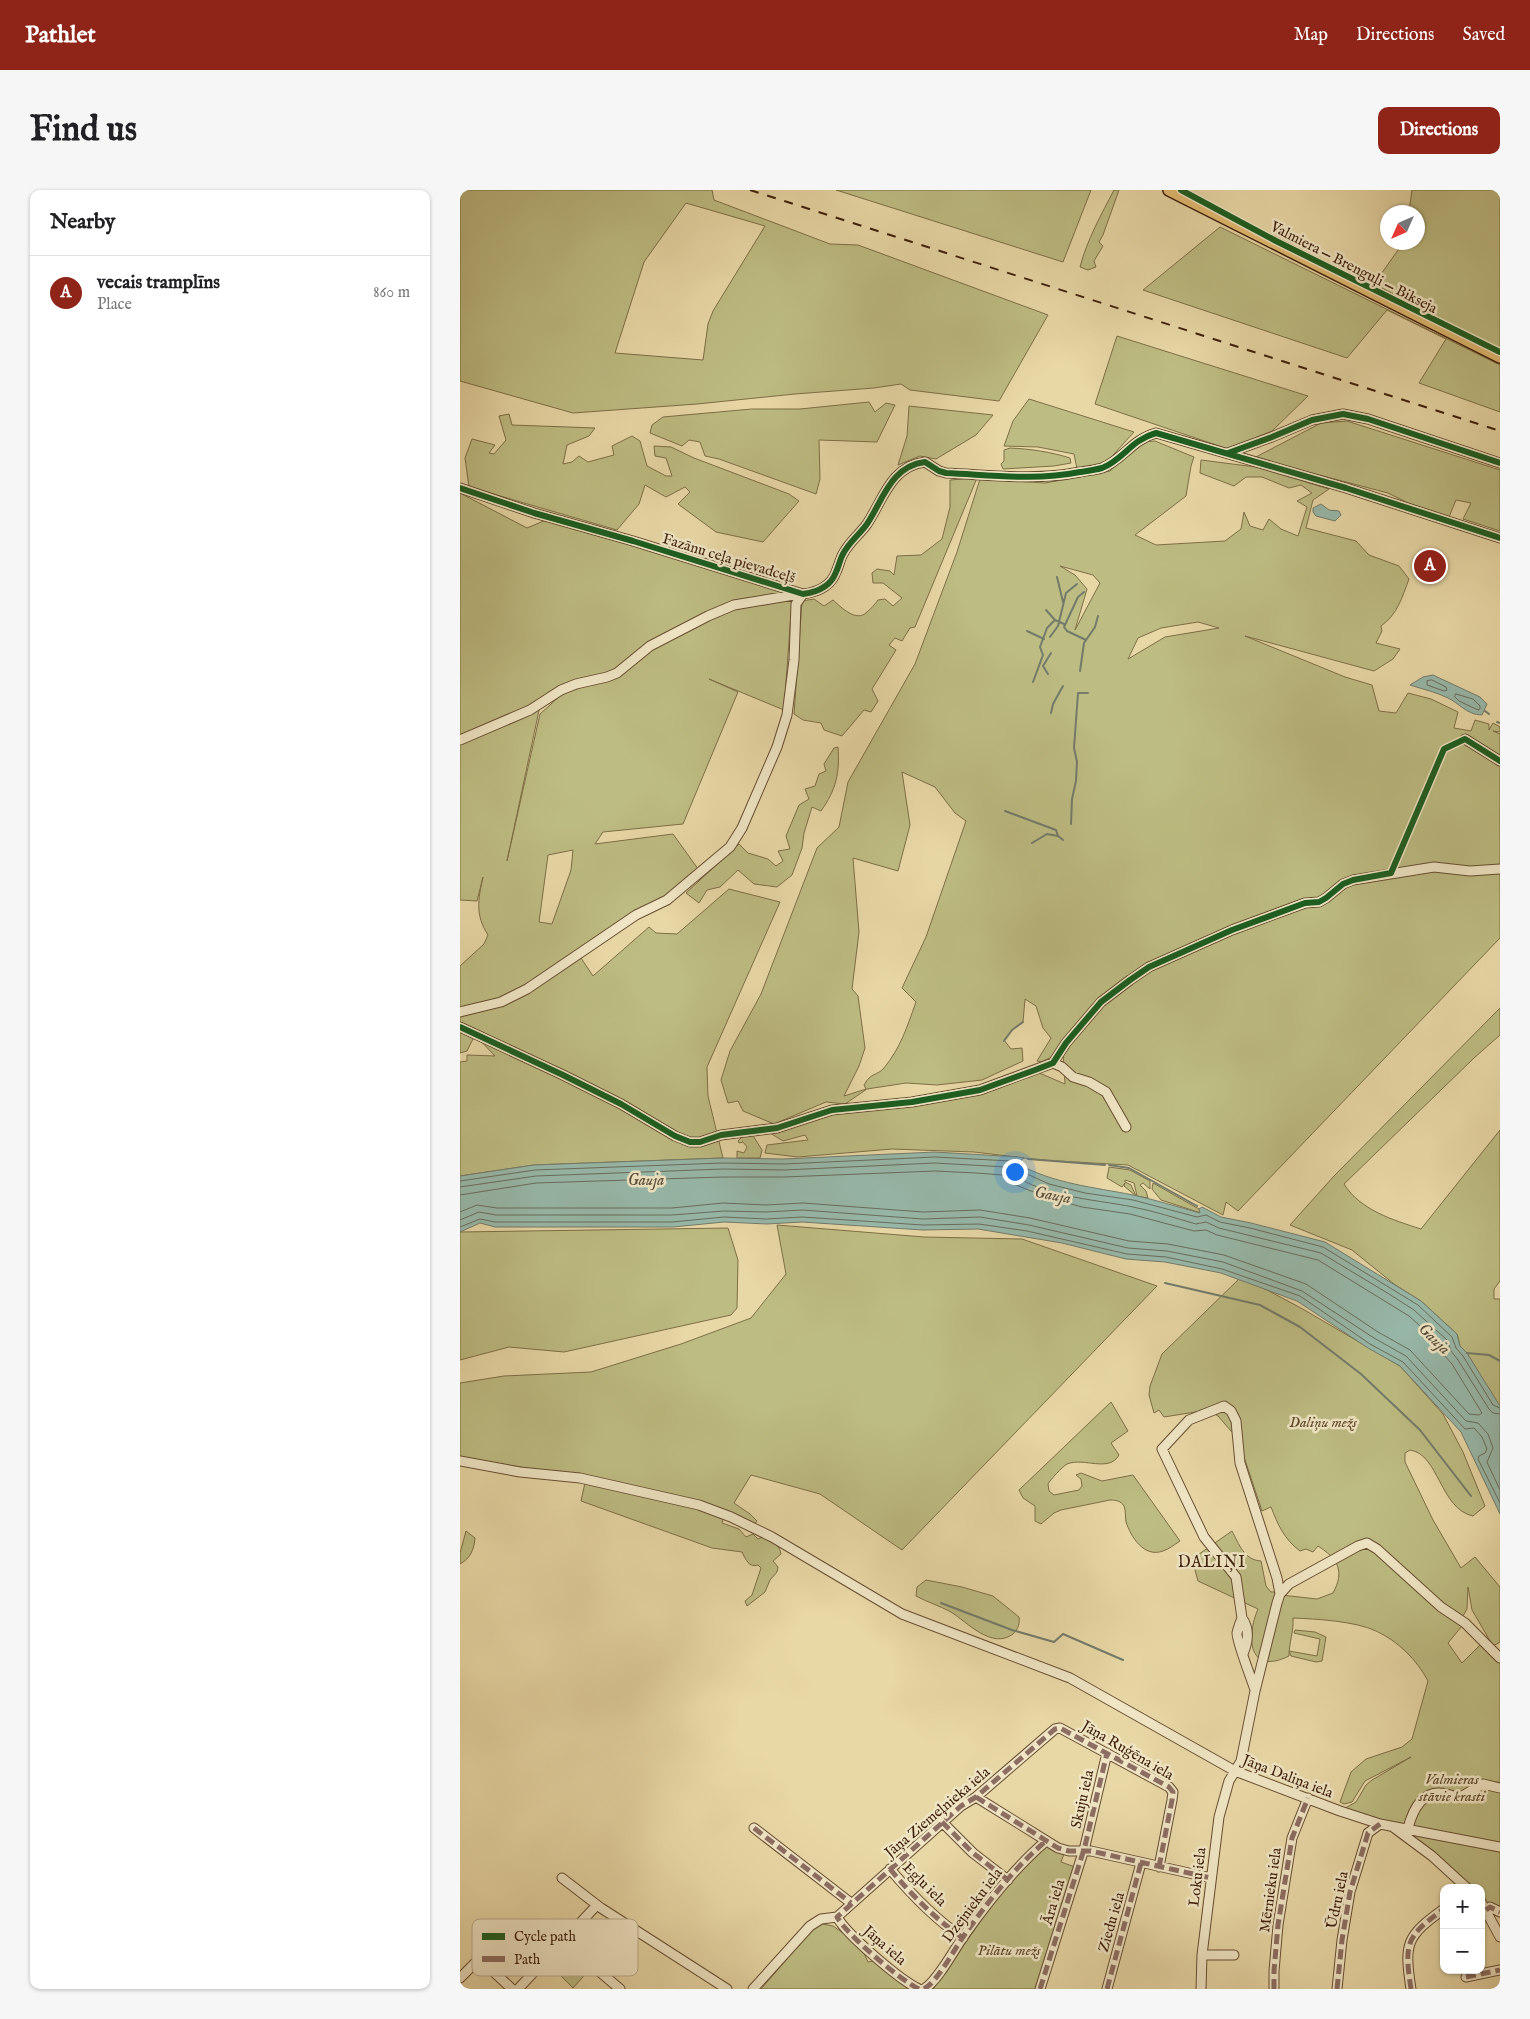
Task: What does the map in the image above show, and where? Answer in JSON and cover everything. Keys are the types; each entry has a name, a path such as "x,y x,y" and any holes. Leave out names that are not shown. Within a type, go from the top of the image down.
{"main road":[{"name":"Valmiera — Brenguļi — Bikseja","path":"1168,190 1500,357"}],"street":[{"path":"1228,453 1312,420 1344,414 1368,419 1500,463"},
{"name":"Fazānu ceļa pievadceļš","path":"460,488 534,513 633,541 803,594 820,590 833,578 841,556 866,524 886,490 906,468 925,462 946,474 1033,478 1071,474 1102,468 1111,463 1137,440 1156,433 1346,488 1500,538"},
{"path":"460,740 530,710 561,690 617,673 650,646 708,616 734,605 803,594"},
{"path":"460,1012 502,1002 527,989 636,915 667,900 730,847 742,828 777,747 787,714 794,660 796,604 803,594"},
{"path":"1465,739 1500,761"},
{"path":"460,1027 621,1104 675,1136 690,1142 700,1142 732,1134 777,1128 832,1110 912,1102 980,1090 1053,1063 1059,1053 1102,1002 1130,980 1149,968 1232,930 1305,903 1319,902 1343,884 1367,877 1434,867 1470,871 1500,869"},
{"path":"1059,1053 1062,1067"},
{"path":"1053,1063 1062,1067 1073,1077 1089,1082 1106,1092 1126,1128"},
{"path":"1255,1690 1236,1634 1242,1618 1236,1577 1204,1537 1162,1449 1189,1420 1224,1406 1231,1411 1236,1421 1240,1463 1277,1578 1280,1594"},
{"name":"Jāņa Daliņa iela","path":"460,1461 520,1472 580,1478 699,1505 772,1537 902,1614 1070,1678 1235,1771 1340,1811 1380,1824 1500,1847"},
{"path":"1280,1594 1289,1584 1358,1546 1367,1543 1377,1549 1441,1607 1465,1623 1500,1658"},
{"name":"Loku iela","path":"1201,1989 1202,1955 1210,1878 1219,1818 1229,1781 1241,1761 1251,1720 1255,1690 1280,1594"},
{"name":"Jāņa Ruģēna iela","path":"1055,1729 1060,1728 1107,1753 1169,1787 1173,1792 1159,1867"},
{"name":"Jāņa Ziemeļnieka iela","path":"837,1916 942,1822 961,1806 976,1797 1055,1729"},
{"name":"Skuju iela","path":"1083,1851 1107,1753"},
{"path":"1408,1828 1413,1810 1422,1799 1438,1793 1460,1798 1482,1784 1500,1788"},
{"path":"976,1797 1046,1841 1064,1849 1091,1851 1210,1878"},
{"name":"Mērnieku iela","path":"1274,1989 1278,1925 1292,1838 1308,1798"},
{"path":"942,1822 973,1853 1008,1880"},
{"name":"Ūdru iela","path":"1337,1989 1342,1940 1350,1892 1368,1833 1380,1824"},
{"path":"1392,1827 1432,1856 1462,1884"},
{"path":"754,1828 851,1903"},
{"name":"Dzejnieku iela","path":"924,1989 1026,1858 1046,1841"},
{"name":"Āra iela","path":"1040,1989 1083,1851"},
{"name":"Ziedu iela","path":"1106,1989 1142,1863"},
{"name":"Egļu iela","path":"890,1869 924,1905 963,1938"},
{"path":"562,1878 619,1919"},
{"path":"589,1919 599,1906"},
{"path":"586,1919 599,1906"},
{"path":"1485,1906 1500,1912"},
{"path":"1485,1908 1500,1936"},
{"path":"1410,1989 1407,1951 1411,1939 1419,1928 1440,1912"},
{"path":"754,1989 810,1926 821,1919 837,1916"},
{"name":"Jāņa iela","path":"837,1916 842,1925 878,1958 912,1986 920,1989"},
{"path":"638,1931 728,1989"},
{"path":"1202,1955 1234,1955"},
{"path":"460,1978 472,1966"},
{"path":"1466,1977 1500,1970"},
{"path":"498,1976 512,1989"},
{"path":"518,1989 531,1976"},
{"path":"605,1976 620,1989"}],"green space":[{"path":"460,190 712,190 714,200 830,244 858,245 1048,315 999,401 910,390 901,384 697,404 573,413 460,381","holes":["686,203 765,226 713,311 708,324 703,360 615,353 644,262"]},
{"path":"836,190 1091,190 1063,262"},
{"path":"1114,190 1119,190 1099,242 1103,246 1094,261 1096,267 1088,270 1080,267 1090,237"},
{"path":"1412,190 1500,190 1500,350 1374,284 1398,250 1425,250 1425,205 1410,205"},
{"path":"1220,227 1500,365 1500,412 1419,383 1446,339 1387,310 1347,358 1143,290"},
{"path":"1117,336 1308,396 1272,431 1228,449 1095,404"},
{"path":"1029,399 1134,432 1104,465 1077,469 1074,454 1038,447 1004,446 1013,421"},
{"path":"869,402 875,412 886,403 895,405 877,442 819,440 820,479 816,494 719,459 705,456 700,442 689,440 682,446 650,433 652,425 663,417 752,409 800,409"},
{"path":"909,406 993,415 976,435 936,459 920,456 898,465 907,436"},
{"path":"509,414 512,425 595,428 589,436 567,445 563,464 572,462 579,456 588,462 614,455 612,446 632,436 640,441 647,466 666,476 672,476 666,458 655,456 654,446 671,447 694,458 789,494 799,501 763,542 716,532 678,504 690,492 685,487 666,497 645,485 639,504 617,530 469,487 465,458 472,439 495,445 489,453 494,454 506,440 499,416"},
{"path":"1347,421 1500,470 1500,531 1463,519 1471,503 1456,500 1449,517 1408,503 1388,493 1254,458 1321,423"},
{"path":"1155,441 1194,457 1186,496 1135,535 1156,545 1225,541 1241,529 1244,512 1250,526 1263,530 1269,519 1281,529 1298,536 1307,507 1297,501 1312,493 1301,485 1289,488 1262,477 1246,477 1234,486 1200,473 1201,460 1256,467 1329,489 1313,500 1306,528 1356,541 1369,555 1399,566 1409,579 1402,599 1395,611 1381,626 1382,631 1376,643 1400,649 1393,659 1374,671 1245,636 1345,677 1372,685 1379,711 1396,713 1408,693 1431,699 1458,712 1454,728 1471,731 1475,720 1489,724 1489,730 1493,723 1500,727 1500,732 1493,731 1500,734 1500,938 1238,1211 1226,1202 1223,1215 1128,1165 1041,1160 974,1152 892,1149 798,1157 765,1153 767,1145 808,1140 805,1135 783,1141 767,1131 801,1125 822,1111 957,1097 1012,1083 1037,1072 1065,1084 1063,1052 1041,1062 1037,1061 1051,1038 1043,1028 1036,1006 1025,999 1023,1022 1012,1030 1004,1040 1011,1049 1022,1048 1023,1061 982,1080 937,1085 906,1083 867,1089 845,1104 826,1102 774,1124 743,1111 738,1101 728,1103 721,1080 730,1051 761,994 817,848 839,827 848,782 915,664 957,552 980,479 1045,483 1110,471 1141,442","holes":["1060,566 1093,575 1100,583 1075,630 1087,589 1075,575","1198,622 1219,628 1165,637 1128,659 1138,638 1161,628","902,772 935,787 955,813 966,821 926,937 902,988 916,1002 903,1036 884,1068 872,1076 864,1085 866,1089 844,1096 859,1066 865,1048 858,996 852,989 859,932 853,858 898,871 910,825"]},
{"path":"1010,448 1056,454 1070,458 1071,463 1003,469 1001,464 1004,461 1004,450"},
{"path":"977,478 915,627 910,628 902,641 895,638 889,645 896,650 872,689 878,701 871,712 864,710 842,736 824,730 821,723 803,720 794,714 802,601 814,599 824,606 833,600 849,613 858,616 867,612 878,600 885,599 893,606 902,598 883,583 873,583 872,573 877,569 890,571 894,575 897,556 921,555 942,539 950,507 950,480"},
{"path":"460,493 527,528 546,520 638,546 784,593 734,603 705,615 647,645 614,672 571,683 541,701 507,861 540,714 562,694 618,675 645,651 656,644 736,606 789,597 792,600 784,710 709,679 738,692 683,824 603,832 595,844 673,834 701,873 636,911 579,955 593,976 649,927 656,933 677,934 729,889 780,902 707,1067 708,1096 723,1158 534,1165 460,1176 460,1062 467,1061 467,1055 495,1056 475,1035 467,1051 460,1053 460,966 484,944 488,935 479,914 483,877 477,901 460,900","holes":["573,850 571,870 552,924 539,922 548,855"]},
{"path":"838,747 836,781 821,811 812,807 804,833 802,848 792,875 777,887 754,884 738,870 720,887 707,890 699,903 686,893 739,844 748,853 768,859 776,866 783,861 778,851 790,849 786,836 799,805 809,799 805,789 815,786 819,774 826,771 824,764 834,748"},
{"path":"1500,1008 1500,1035 1344,1184 1359,1201 1378,1213 1421,1229 1500,1130 1500,1281 1494,1289 1494,1299 1500,1299 1500,1410 1467,1353 1460,1346 1457,1334 1421,1301 1394,1284 1352,1250 1290,1225 1334,1176"},
{"path":"752,1134 762,1150 760,1158 737,1158 737,1151 744,1153 747,1147 743,1142 739,1143 738,1141 744,1135"},
{"path":"1109,1167 1130,1170 1150,1181 1150,1189 1143,1183 1140,1185 1146,1191 1148,1198 1137,1196 1134,1183 1125,1180 1125,1182 1131,1185 1136,1196 1124,1186 1125,1183 1122,1187 1107,1178"},
{"path":"1153,1183 1199,1209 1201,1213 1161,1200 1152,1189"},
{"path":"777,1225 924,1237 1022,1239 1157,1286 902,1550 820,1494 751,1475 734,1503 757,1521 752,1527 725,1512 722,1523 739,1529 746,1537 753,1534 758,1539 762,1537 777,1545 781,1554 773,1561 778,1567 777,1572 770,1580 765,1592 747,1606 745,1601 752,1595 761,1568 758,1565 750,1564 742,1552 712,1548 581,1501 586,1478 460,1457 460,1383 504,1376 591,1372 681,1344 751,1318 786,1274"},
{"path":"728,1228 738,1260 737,1308 731,1315 564,1352 509,1347 460,1360 460,1232"},
{"name":"Daliņu mežs","path":"1240,1278 1301,1308 1400,1366 1443,1414 1463,1452 1485,1506 1473,1516 1462,1511 1453,1503 1434,1471 1420,1454 1410,1450 1405,1453 1405,1462 1433,1520 1461,1568 1475,1557 1500,1587 1500,1642 1493,1646 1472,1610 1468,1587 1467,1609 1459,1623 1462,1626 1448,1643 1462,1663 1482,1643 1500,1661 1500,1912 1485,1904 1485,1884 1462,1884 1393,1827 1340,1811 1356,1802 1366,1785 1372,1780 1411,1757 1365,1781 1352,1802 1344,1804 1340,1802 1351,1772 1366,1759 1402,1747 1412,1739 1428,1681 1413,1659 1392,1640 1376,1631 1335,1621 1293,1618 1289,1656 1275,1661 1265,1661 1258,1657 1252,1641 1254,1620 1258,1609 1198,1581 1192,1559 1232,1531 1246,1554 1250,1558 1261,1561 1266,1586 1271,1592 1281,1592 1281,1595 1317,1599 1333,1593 1339,1578 1339,1572 1335,1561 1318,1546 1313,1552 1306,1549 1300,1551 1290,1542 1276,1520 1271,1507 1262,1511 1238,1439 1218,1416 1208,1410 1164,1417 1159,1410 1154,1413 1149,1395 1150,1386 1162,1354"},
{"path":"1111,1402 1128,1431 1111,1443 1119,1455 1109,1463 1074,1462 1067,1464 1048,1484 1049,1491 1054,1495 1079,1490 1082,1486 1081,1479 1076,1475 1081,1473 1102,1481 1133,1475 1180,1541 1163,1551 1150,1552 1139,1545 1128,1528 1124,1506 1118,1501 1110,1500 1061,1510 1054,1513 1041,1524 1035,1521 1035,1506 1023,1498 1019,1490"},
{"path":"466,1531 475,1538 475,1542 469,1556 460,1564 460,1553"},
{"path":"926,1580 962,1587 993,1596 1019,1617 1017,1628 1013,1634 1005,1638 997,1639 980,1633 951,1612 916,1596 917,1587"},
{"path":"1295,1630 1315,1632 1326,1637 1322,1661 1316,1662 1291,1656 1289,1651 1317,1656 1320,1639 1294,1633"},
{"name":"Pilātu mežs","path":"1041,1847 1048,1847 1064,1854 1061,1862 1075,1867 1038,1989 933,1989 1006,1885"},
{"path":"818,1923 833,1926 859,1942 868,1962 879,1960 901,1977 907,1989 761,1989"},
{"path":"561,1976 584,1976 573,1988"}],"water":[{"path":"1321,504 1329,510 1339,511 1341,515 1335,521 1316,516 1313,508"},
{"path":"1433,675 1480,697 1487,704 1482,715 1472,713 1452,700 1434,692 1410,685 1423,677"},
{"name":"Gauja","path":"935,1152 1024,1158 1018,1164 1032,1171 1060,1180 1142,1197 1200,1213 1199,1209 1202,1207 1221,1217 1325,1242 1421,1301 1457,1334 1460,1346 1467,1353 1500,1406 1500,1514 1461,1432 1400,1366 1368,1348 1297,1301 1221,1273 1165,1262 1126,1259 1062,1243 978,1229 923,1230 802,1222 767,1224 724,1222 673,1227 495,1227 480,1223 460,1232 460,1176 534,1165 723,1158 783,1159"}],"waterway":[{"path":"1057,577 1063,602"},
{"path":"1050,637 1058,626 1066,593 1077,584"},
{"path":"1084,592 1078,597 1064,627 1067,631 1086,640"},
{"path":"1046,610 1055,620 1064,624"},
{"path":"1080,671 1084,643 1095,627 1098,616"},
{"path":"1033,682 1043,655 1040,647 1047,628 1055,620"},
{"path":"1027,631 1044,639"},
{"path":"1043,666 1051,653"},
{"path":"1043,666 1048,674"},
{"path":"1051,713 1053,704 1063,686"},
{"path":"1071,824 1072,799 1076,781 1077,762 1074,748 1078,693 1088,693"},
{"path":"1485,711 1489,714"},
{"path":"1005,811 1056,830 1058,836 1063,840"},
{"path":"1032,843 1047,834 1058,836"},
{"path":"1004,1041 1012,1030 1023,1022"},
{"path":"1028,1159 1105,1165"},
{"path":"1109,1165 1129,1168 1197,1206"},
{"path":"1165,1283 1260,1305 1300,1327 1361,1374 1420,1430 1471,1496"},
{"path":"1467,1353 1489,1355 1500,1361"},
{"path":"941,1603 1012,1630 1054,1642 1063,1634 1123,1660"}],"railway":[{"path":"750,190 1500,431"}],"marked path":[{"path":"919,1989 910,1984 851,1935 837,1917 961,1806 976,1797 1055,1729 1060,1728 1169,1787 1173,1792 1159,1867"},
{"path":"1040,1989 1085,1846 1107,1753"},
{"path":"976,1797 1058,1848 1069,1851 1091,1851 1211,1878"},
{"path":"1274,1989 1278,1925 1292,1838 1308,1798"},
{"path":"942,1822 973,1853 1008,1880"},
{"path":"1337,1989 1342,1940 1350,1892 1368,1833 1380,1824"},
{"path":"754,1828 851,1903"},
{"path":"924,1989 940,1973 963,1937 1002,1886 1034,1851 1046,1841"},
{"path":"1107,1989 1141,1863"},
{"path":"890,1869 924,1906 963,1938"},
{"path":"1486,1910 1490,1907 1500,1912"},
{"path":"1411,1989 1408,1961 1408,1951 1411,1942 1422,1926 1440,1912"},
{"path":"1466,1977 1500,1970"}],"cycle path":[{"path":"1181,190 1276,241 1500,352"},
{"path":"1228,453 1312,420 1343,414 1368,419 1500,463"},
{"path":"460,488 534,513 633,541 803,594 819,590 831,581 845,550 867,524 889,486 896,477 913,465 925,462 946,473 1013,477 1063,475 1102,468 1116,460 1140,440 1156,433 1346,488 1500,538"},
{"path":"460,1027 563,1075 621,1104 675,1136 690,1142 700,1142 721,1135 777,1128 832,1110 912,1102 980,1090 1053,1063 1066,1043 1101,1002 1149,967 1232,930 1305,903 1319,902 1343,884 1353,880 1391,873 1444,749 1465,739 1500,761"}],"place":[{"name":"vecais tramplīns","path":"1430,566"}],"district":[{"name":"DALIŅI","path":"1212,1561"}],"park label":[{"name":"Valmieras stāvie krasti","path":"1452,1788"}]}
